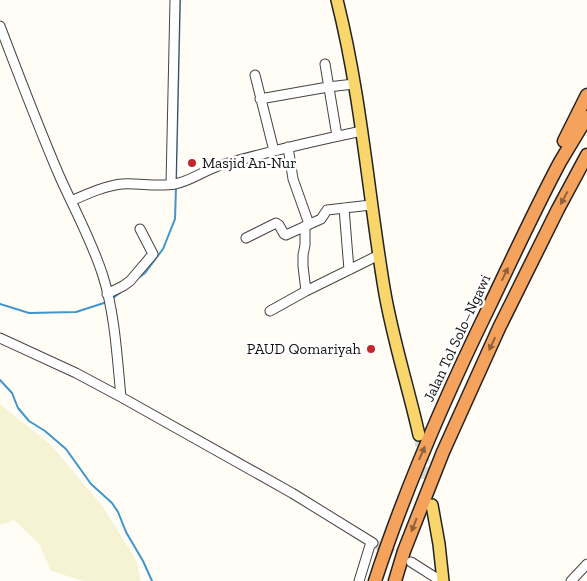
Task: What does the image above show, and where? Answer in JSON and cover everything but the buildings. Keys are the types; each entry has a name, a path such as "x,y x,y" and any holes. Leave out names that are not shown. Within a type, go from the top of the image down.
{"highway":[{"path":"525,232 558,152 587,95"},
{"name":"Jalan Tol Solo–Ngawi","path":"375,581 386,546 417,465 459,369 560,163 587,117"},
{"path":"395,581 404,551 442,452 499,328 587,155"}],"main road":[{"path":"337,0 348,47 362,131 371,205 390,322 419,435"},
{"path":"432,506 439,544 442,581"}],"street":[{"path":"173,184 175,0"},
{"path":"0,26 28,100 99,264 114,330 121,397"},
{"path":"325,64 337,136"},
{"path":"255,75 274,150"},
{"path":"260,99 354,84"},
{"path":"71,201 95,191 121,184 173,184 186,181 210,169 274,150 362,131"},
{"path":"288,147 293,179 307,225 303,260 306,291"},
{"path":"246,238 276,223 280,225 286,235 321,219 327,210 371,205"},
{"path":"344,208 349,270"},
{"path":"107,295 126,284 153,254 140,229"},
{"path":"270,310 379,255"},
{"path":"0,338 76,373 121,397 292,493 372,542 360,581"},
{"path":"411,562 442,581"},
{"path":"571,581 587,564"}],"shaded area":[{"path":"0,404 52,446 103,507 136,560 141,581 84,581 51,571 39,544 14,520 0,525"}],"waterway":[{"path":"176,179 180,0"},
{"path":"137,279 145,273 163,249 175,219 176,187"},
{"path":"113,298 121,292"},
{"path":"0,304 29,313 76,312 107,302"},
{"path":"0,380 12,393 18,408 29,421 45,431 66,449 91,484 112,503 152,581"}],"tunnel":[{"path":"419,435 429,491"},
{"path":"373,543 407,560"}],"place":[{"name":"Masjid An-Nur","path":"192,163"},
{"name":"PAUD Qomariyah","path":"371,349"}]}
